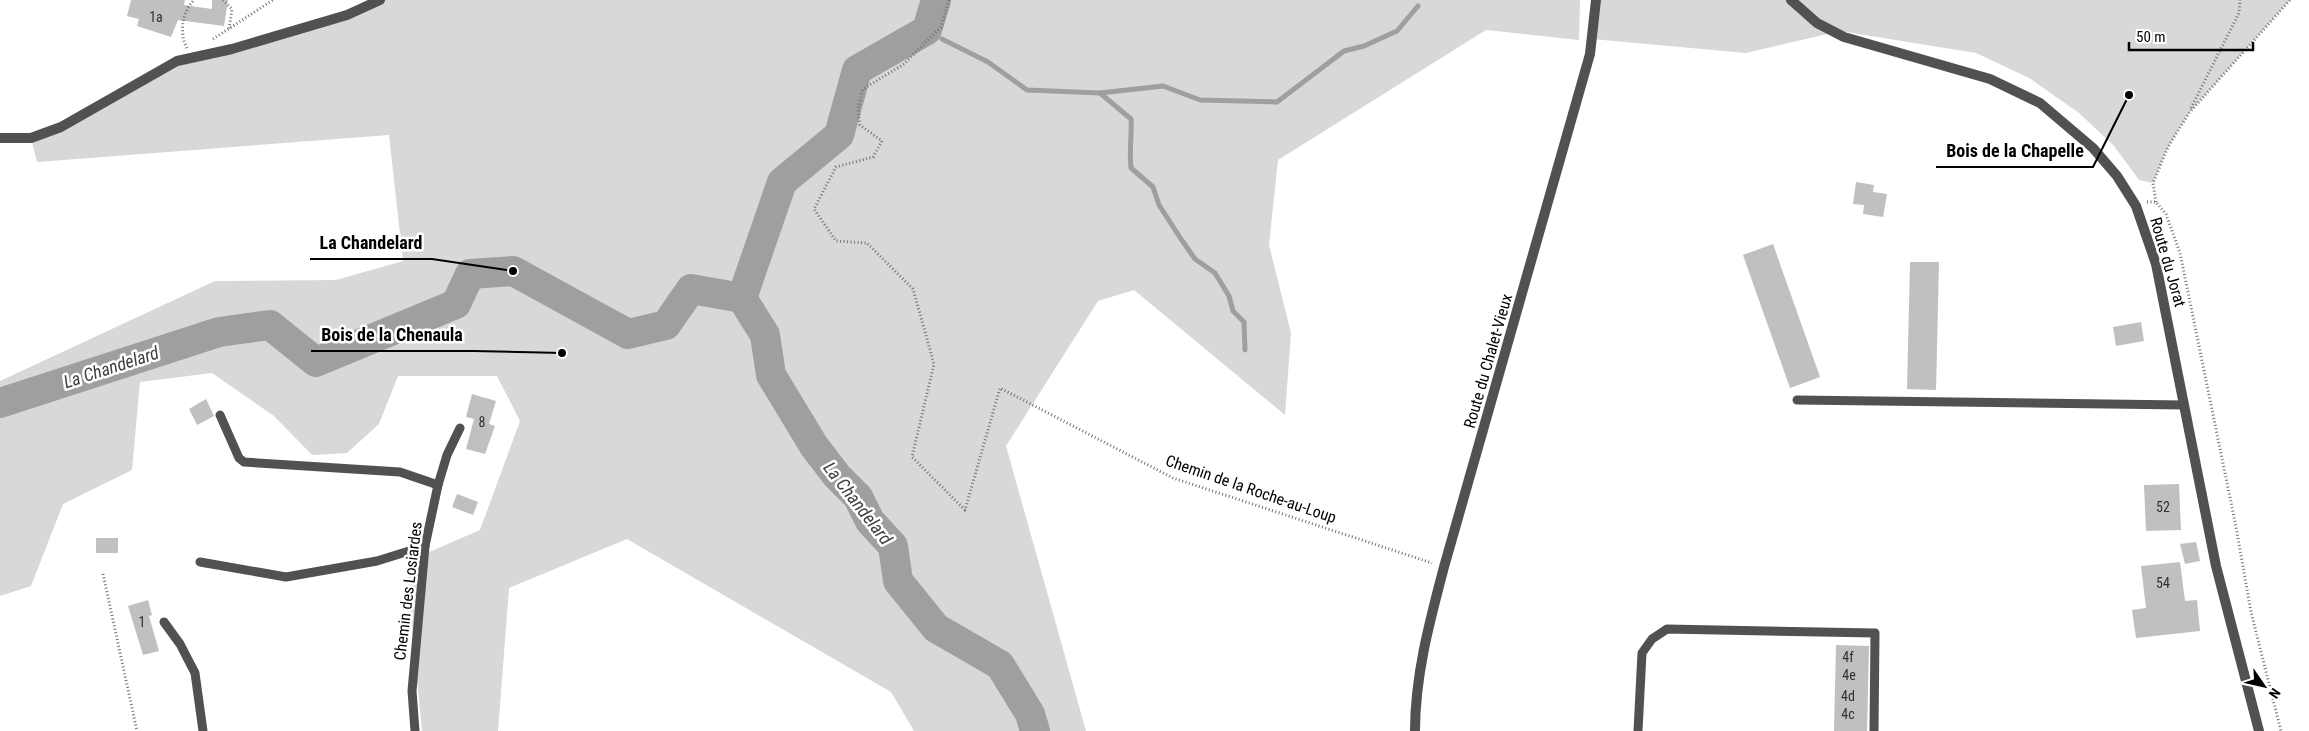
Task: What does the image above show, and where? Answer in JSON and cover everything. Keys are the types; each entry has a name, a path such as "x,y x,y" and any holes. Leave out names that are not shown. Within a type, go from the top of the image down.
{"street":[{"path":"0,138 31,138 60,127 176,61 232,48 328,20 380,0"},
{"name":"Route du Chalet-Vieux","path":"1415,731 1415,708 1426,637 1444,567 1590,54 1596,0"},
{"name":"Route du Jorat","path":"1791,0 1816,23 1844,37 1990,79 2040,103 2093,148 2117,176 2136,206 2164,295 2216,566 2259,731"}],"lane":[{"path":"1797,400 2184,405"},
{"path":"220,415 239,458 244,462 400,472 438,485"},
{"name":"Chemin des Losiardes","path":"415,731 412,691 425,546 438,485 447,455 460,428"},
{"path":"200,562 286,577 376,561 425,546"},
{"path":"164,622 180,644 195,674 203,731"},
{"path":"1638,731 1642,653 1652,639 1667,629 1875,633 1874,731"}],"path":[{"path":"176,61 188,52 184,43 182,27 189,5 194,0"},
{"path":"223,0 232,9 229,30"},
{"path":"205,43 229,30 273,0"},
{"name":"Chemin de la Roche-au-Loup","path":"948,0 942,27 904,64 863,89 858,109 860,125 882,141 873,157 836,167 814,209 836,241 867,243 913,289 934,364 912,456 965,510 1000,388 1032,402 1173,478 1444,567"},
{"path":"2240,0 2239,13 2189,113 2168,147 2153,183 2156,202 2166,214 2180,253 2234,518 2251,612 2281,731"},
{"path":"2189,113 2290,0"},
{"path":"2136,206 2156,202"},
{"path":"103,574 137,731"}],"shaded area":[{"path":"380,0 1580,0 1579,40 1486,30 1278,160 1269,245 1291,333 1285,415 1134,290 1098,301 1006,446 1086,731 914,731 891,692 627,539 509,588 498,731 422,731 406,562 480,530 520,421 497,376 398,376 379,424 347,453 312,455 274,416 212,373 140,382 132,470 63,504 31,586 0,596 0,381 215,281 336,280 403,261 389,135 37,162 31,138 177,61"},
{"path":"1596,0 2290,0 2189,113 2168,147 2153,183 2139,180 2114,146 2079,113 2029,78 1976,53 1840,31 1746,53 1592,39"}],"building":[{"path":"131,0 185,0 184,5 212,9 212,0 228,0 224,26 178,20 171,37 137,26 139,19 127,16"},
{"path":"1856,182 1874,185 1873,192 1887,194 1883,217 1863,214 1864,205 1853,204"},
{"path":"1773,244 1820,377 1790,388 1743,255"},
{"path":"1910,262 1939,262 1936,390 1907,389"},
{"path":"2141,322 2144,341 2116,346 2113,327"},
{"path":"472,394 496,401 489,424 495,426 485,454 466,449 474,419 466,417"},
{"path":"206,399 214,416 197,425 189,409"},
{"path":"2179,484 2181,530 2146,531 2144,485"},
{"path":"457,494 478,502 473,515 452,507"},
{"path":"96,538 118,538 118,553 96,553"},
{"path":"2196,542 2200,561 2185,564 2180,544"},
{"path":"2180,562 2185,601 2197,600 2200,631 2136,638 2132,610 2146,608 2141,566"},
{"path":"148,600 152,615 149,616 159,651 143,655 128,606"},
{"path":"1836,645 1869,646 1867,731 1834,731"}],"waterway":[{"name":"La Chandelard","path":"0,403 219,332 270,325 316,362 456,304 470,274 513,271 628,334 666,325 691,289 742,298 782,182 839,135 857,70 927,30 936,0"},
{"path":"942,39 988,62 1027,90 1100,93 1163,86 1200,100 1277,102 1344,51 1364,46 1397,31 1418,6"},
{"path":"1100,93 1131,119 1131,168 1153,187 1159,205 1195,259 1215,273 1229,296 1233,311 1244,322 1245,350"},
{"name":"La Chandelard","path":"742,298 765,335 771,375 814,446 837,476 858,497 870,521 893,546 898,581 936,628 1000,665 1030,714 1035,731"}],"place":[{"name":"Bois de la Chapelle","path":"2129,95"},
{"name":"La Chandelard","path":"513,271"},
{"name":"Bois de la Chenaula","path":"562,353"}]}
